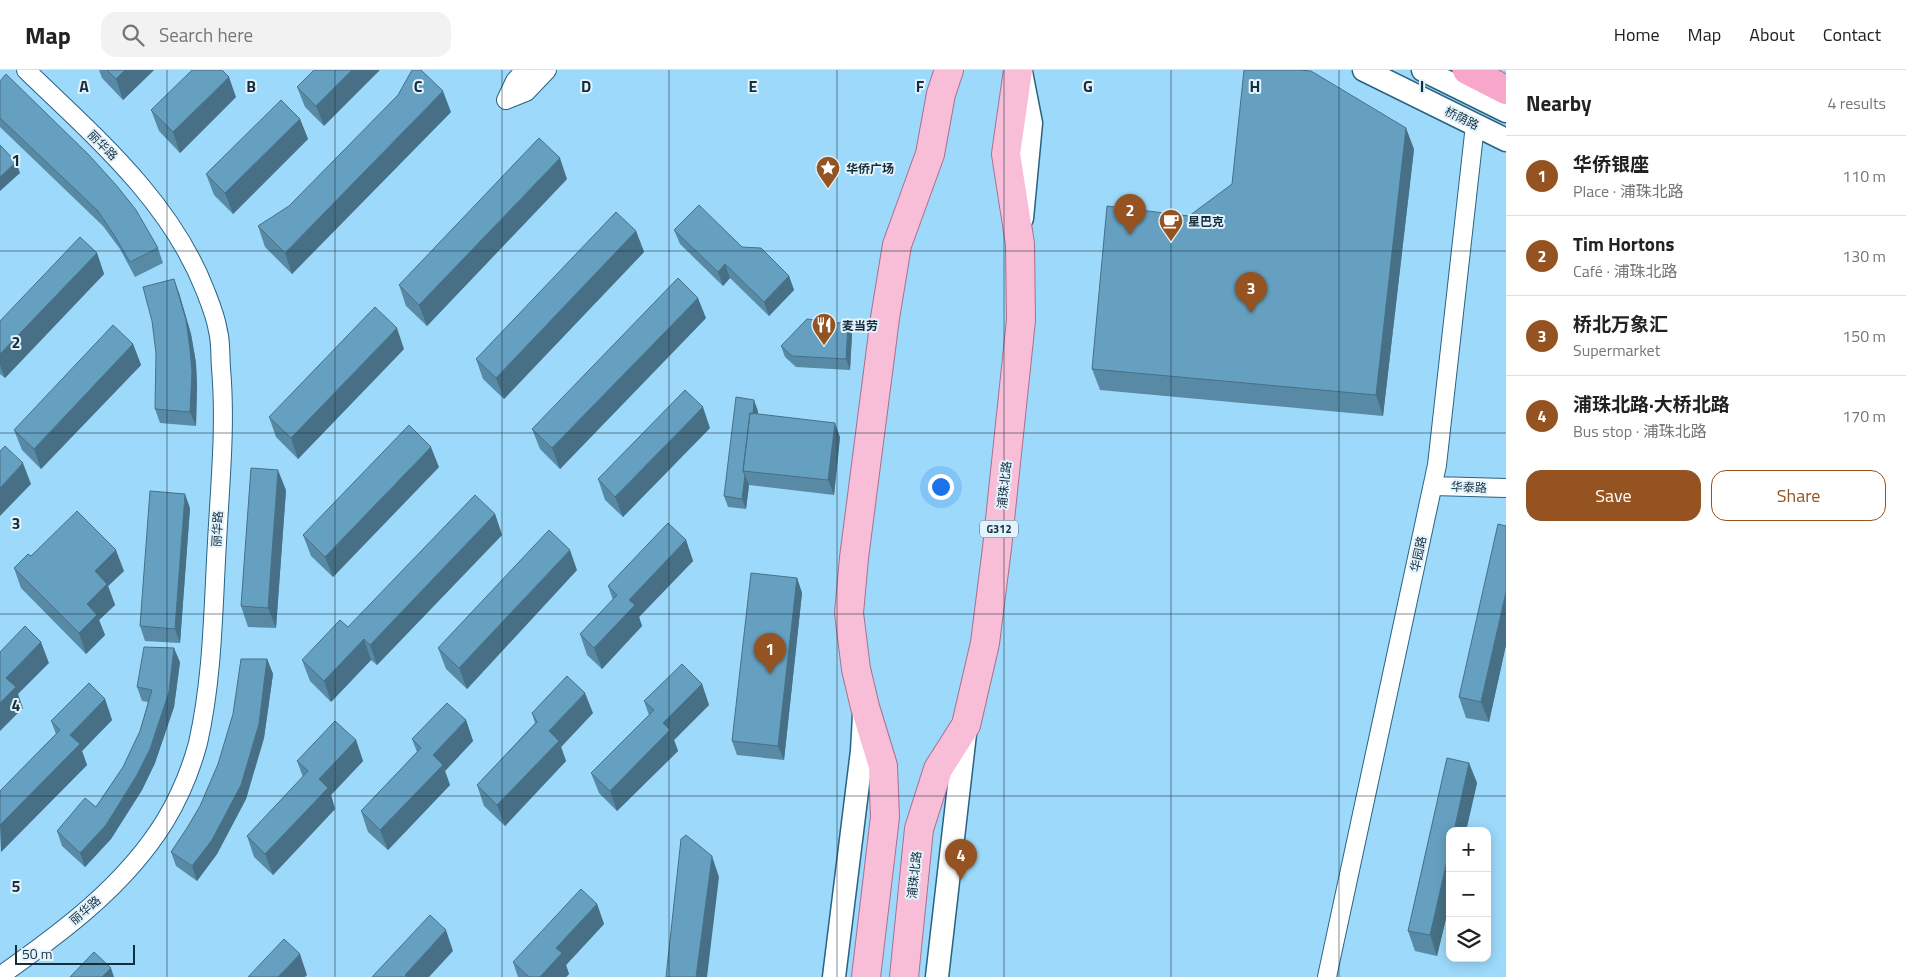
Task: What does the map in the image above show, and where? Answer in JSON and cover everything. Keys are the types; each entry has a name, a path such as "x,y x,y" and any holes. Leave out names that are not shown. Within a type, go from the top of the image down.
{"highway":[{"path":"1462,75 1506,90"}],"main road":[{"path":"866,977 885,817 883,766 865,707 856,669 849,613 854,558 885,318 897,245 930,154 942,94 949,70"},
{"name":"浦珠北路","path":"904,977 919,829 938,769 966,725 985,643 1021,320 1020,244 1006,154 1020,70"}],"street":[{"name":"丽华路","path":"0,976 58,933 122,876 150,844 166,820 182,787 197,745 206,697 211,652 222,448 223,386 218,330 204,288 182,244 149,194 108,149 26,70"},
{"path":"525,70 515,80 506,100 526,92 547,70"},
{"name":"桥荫路","path":"1364,70 1506,140"},
{"path":"1423,70 1462,75 1506,111"},
{"name":"华园路","path":"1327,977 1433,486 1439,448 1475,125"},
{"name":"华泰路","path":"1433,486 1506,488"},
{"path":"834,977 862,751 865,707"},
{"path":"937,977 966,725"}],"building":[{"path":"107,70 125,70 116,79"},
{"path":"192,70 222,70 229,77 173,132 151,110"},
{"path":"314,70 352,70 316,106 297,87"},
{"path":"412,70 421,70 443,91 285,253 258,226 289,206 398,95"},
{"path":"1244,70 1311,71 1406,128 1376,395 1092,369 1107,206 1189,216 1232,184"},
{"path":"6,74 89,155 117,186 136,210 158,248 130,262 98,211 0,118 0,81"},
{"path":"281,100 300,119 225,193 206,174"},
{"path":"539,138 560,158 419,305 399,285"},
{"path":"0,145 16,162 0,177"},
{"path":"699,205 742,247 761,248 789,276 764,302 725,264 718,272 674,230"},
{"path":"616,212 636,231 496,378 476,359"},
{"path":"80,237 97,253 0,354 0,321"},
{"path":"678,278 698,298 552,448 532,429"},
{"path":"174,279 186,320 190,349 192,372 190,412 155,409 156,353 152,321 143,287"},
{"path":"375,307 397,328 291,438 269,417"},
{"name":"麦当劳","path":"807,319 848,324 846,359 792,356 781,346"},
{"path":"113,325 133,344 34,449 14,430"},
{"path":"685,390 703,407 615,497 598,479"},
{"path":"736,397 754,400 753,414 750,413 743,471 745,475 742,499 724,496"},
{"path":"750,413 835,423 828,480 743,471"},
{"path":"409,425 431,447 325,557 303,535"},
{"path":"5,446 23,463 0,488 0,451"},
{"path":"251,468 278,470 268,608 241,606"},
{"path":"150,491 185,494 175,629 140,626"},
{"path":"475,495 495,514 370,645 364,639 324,681 302,660 340,620 348,627"},
{"path":"77,511 116,550 95,571 107,584 87,604 97,615 79,633 14,568 28,554 31,556"},
{"path":"668,523 686,540 629,600 635,605 594,648 580,634 617,595 608,586"},
{"path":"1498,524 1506,526 1506,592 1481,702 1459,697"},
{"path":"549,530 570,550 459,668 438,648"},
{"path":"751,573 797,578 778,746 732,741"},
{"path":"25,626 41,642 6,678 16,687 0,703 0,652"},
{"path":"144,647 174,648 169,692 150,749 137,775 106,825 80,853 57,831 85,798 96,807 123,767 140,731 152,690 137,687"},
{"path":"241,659 267,659 259,724 241,785 212,840 192,866 171,852 200,806 218,764 233,714"},
{"path":"682,664 702,684 663,723 670,730 610,791 591,773 654,710 644,701"},
{"path":"567,676 585,693 549,731 559,741 497,805 477,785 537,722 532,713"},
{"path":"89,683 105,699 70,735 80,744 0,825 0,791 60,730 51,721"},
{"path":"447,703 466,720 433,755 443,765 380,830 361,811 421,748 412,739"},
{"path":"335,721 356,740 319,779 328,788 265,854 247,836 308,771 297,761"},
{"path":"1447,758 1469,763 1455,827 1446,827 1446,865 1430,935 1408,931"},
{"path":"686,835 712,856 696,977 666,977 681,839"},
{"path":"581,889 597,904 556,948 562,953 540,977 529,977 513,962"},
{"path":"430,915 446,930 405,975 407,977 372,977"},
{"path":"284,939 300,954 278,977 248,977"},
{"path":"94,952 111,968 102,977 70,977"}],"place":[{"name":"华侨广场","path":"828,189"},
{"name":"Tim Hortons","path":"1130,235"},
{"name":"星巴克","path":"1171,242"},
{"name":"桥北万象汇","path":"1251,313"},
{"name":"麦当劳","path":"824,346"},
{"name":"华侨银座","path":"770,674"},
{"name":"浦珠北路·大桥北路","path":"961,880"}]}
